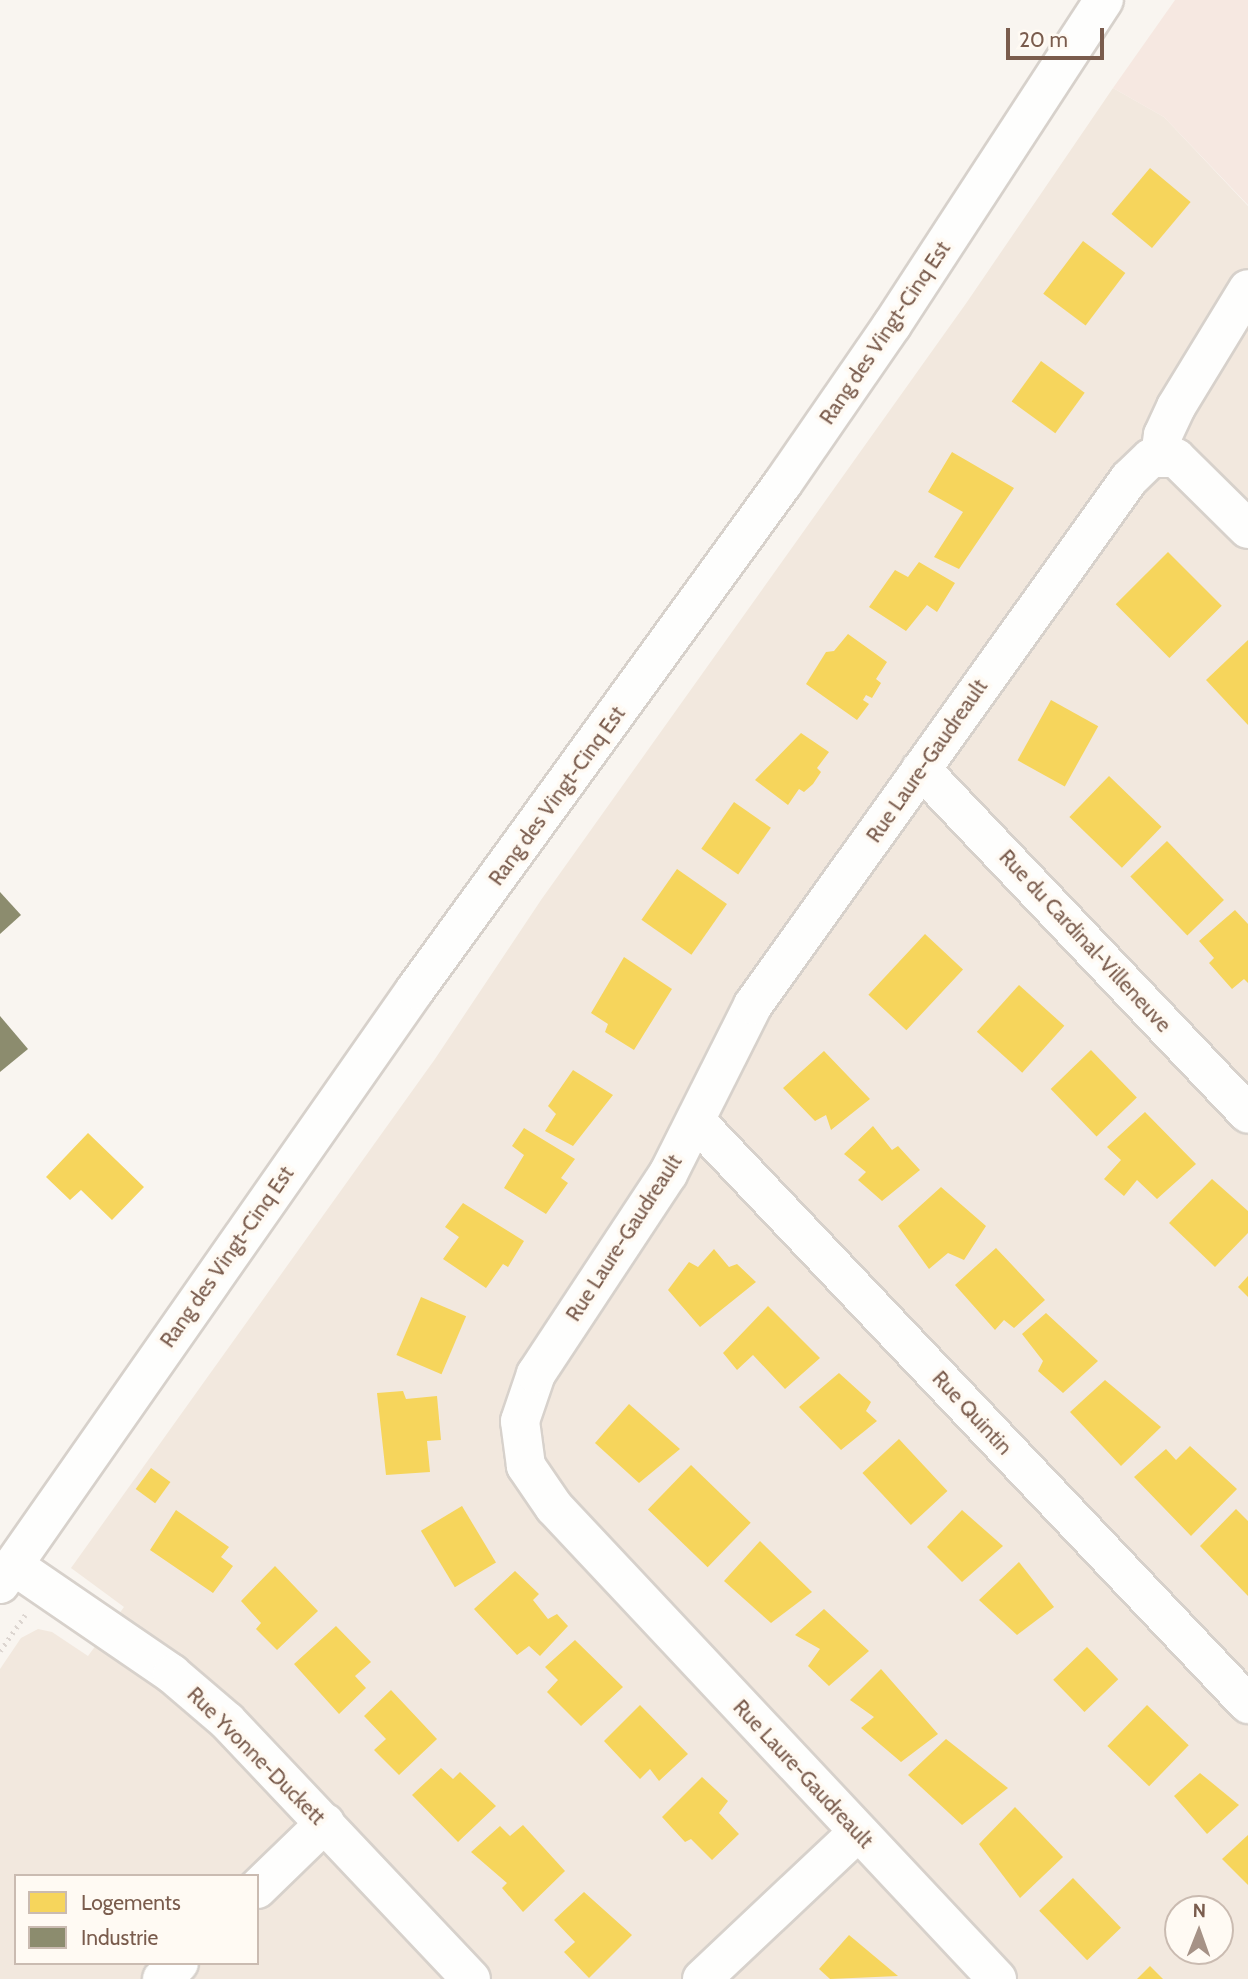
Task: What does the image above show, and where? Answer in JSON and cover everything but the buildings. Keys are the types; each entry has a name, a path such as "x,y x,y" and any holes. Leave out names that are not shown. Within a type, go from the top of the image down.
{"street":[{"name":"Rang des Vingt-Cinq Est","path":"7,1575 376,1045 798,461 1104,0"},
{"path":"1248,289 1176,407 1160,456 1184,463 1248,529"},
{"name":"Rue Laure-Gaudreault","path":"997,1979 554,1507 537,1485 523,1455 520,1421 531,1383 636,1226 696,1121 753,1005 1129,478 1143,463 1160,456"},
{"name":"Rue du Cardinal-Villeneuve","path":"922,769 1248,1113"},
{"name":"Rue Quintin","path":"696,1121 1248,1704"},
{"name":"Rue Yvonne-Duckett","path":"7,1575 192,1690 325,1823 471,1979"},
{"path":"259,1887 325,1823"},
{"path":"702,1979 858,1832"},
{"path":"162,1979 177,1965"}],"shaded area":[{"path":"1175,0 1248,0 1248,205 1164,117 1113,88"},
{"path":"1113,88 1164,117 1248,206 1248,1979 0,1979 0,1669 21,1638 38,1629 52,1632 88,1656 124,1607 71,1568 435,1059 541,900 967,302"}]}
